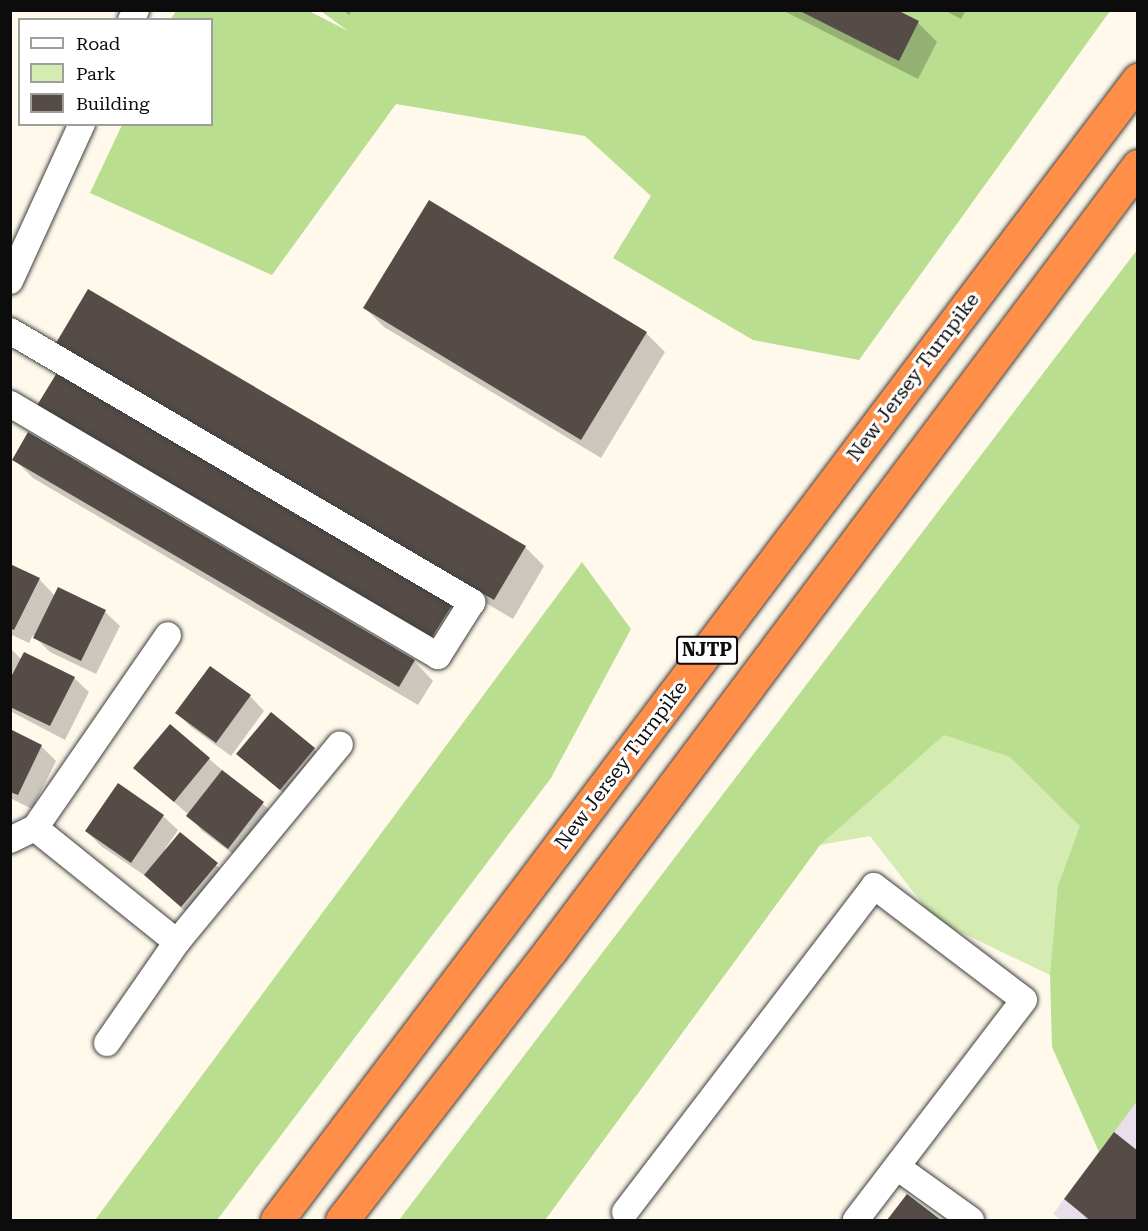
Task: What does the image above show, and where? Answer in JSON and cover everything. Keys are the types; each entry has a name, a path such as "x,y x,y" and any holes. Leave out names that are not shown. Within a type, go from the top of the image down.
{"highway":[{"name":"New Jersey Turnpike","path":"277,1221 1137,80"},
{"name":"NJTP","path":"342,1221 550,951 1137,166"}],"street":[{"path":"10,281 81,126"},
{"path":"10,331 472,602 438,656 20,410"},
{"path":"10,840 35,828 168,635"},
{"path":"107,1043 177,942 340,744"},
{"path":"35,828 177,942"},
{"path":"625,1212 874,886 1024,1000 856,1221"},
{"path":"897,1167 971,1221"}],"shaded area":[{"path":"1137,1099 1137,1220 1061,1220 1053,1214"}],"green space":[{"path":"176,11 309,11 348,31 321,11 1110,11 859,360 753,340 613,258 651,196 585,136 396,104 272,275 90,193 122,126 213,126 213,18 172,18"},
{"path":"1137,250 1138,1100 1099,1152 1052,1047 1050,975 1058,886 1080,826 1010,757 944,735 820,845 545,1220 399,1220"},
{"path":"1137,314 1137,839 1050,975 935,920 870,836 820,845 545,1220 415,1220"},
{"path":"582,562 631,629 551,778 217,1220 95,1220"}],"building":[{"path":"798,10 897,10 919,21 899,61"},
{"path":"429,200 647,332 581,440 363,308"},
{"path":"88,289 526,546 494,600 56,343"},
{"path":"58,371 452,605 430,640 36,407"},
{"path":"28,432 415,660 399,687 12,460"},
{"path":"10,564 40,578 14,630 10,628"},
{"path":"58,587 106,610 81,661 33,638"},
{"path":"24,652 75,677 50,726 10,707 10,679"},
{"path":"210,666 251,695 216,743 175,713"},
{"path":"271,712 315,748 280,790 236,754"},
{"path":"170,724 210,758 174,802 133,768"},
{"path":"10,729 42,745 18,795 10,792"},
{"path":"222,770 264,802 228,849 186,816"},
{"path":"118,783 164,815 131,863 85,831"},
{"path":"180,832 218,863 181,907 144,875"},
{"path":"1114,1132 1138,1151 1138,1220 1090,1220 1064,1199"},
{"path":"907,1194 941,1220 887,1220"}]}
